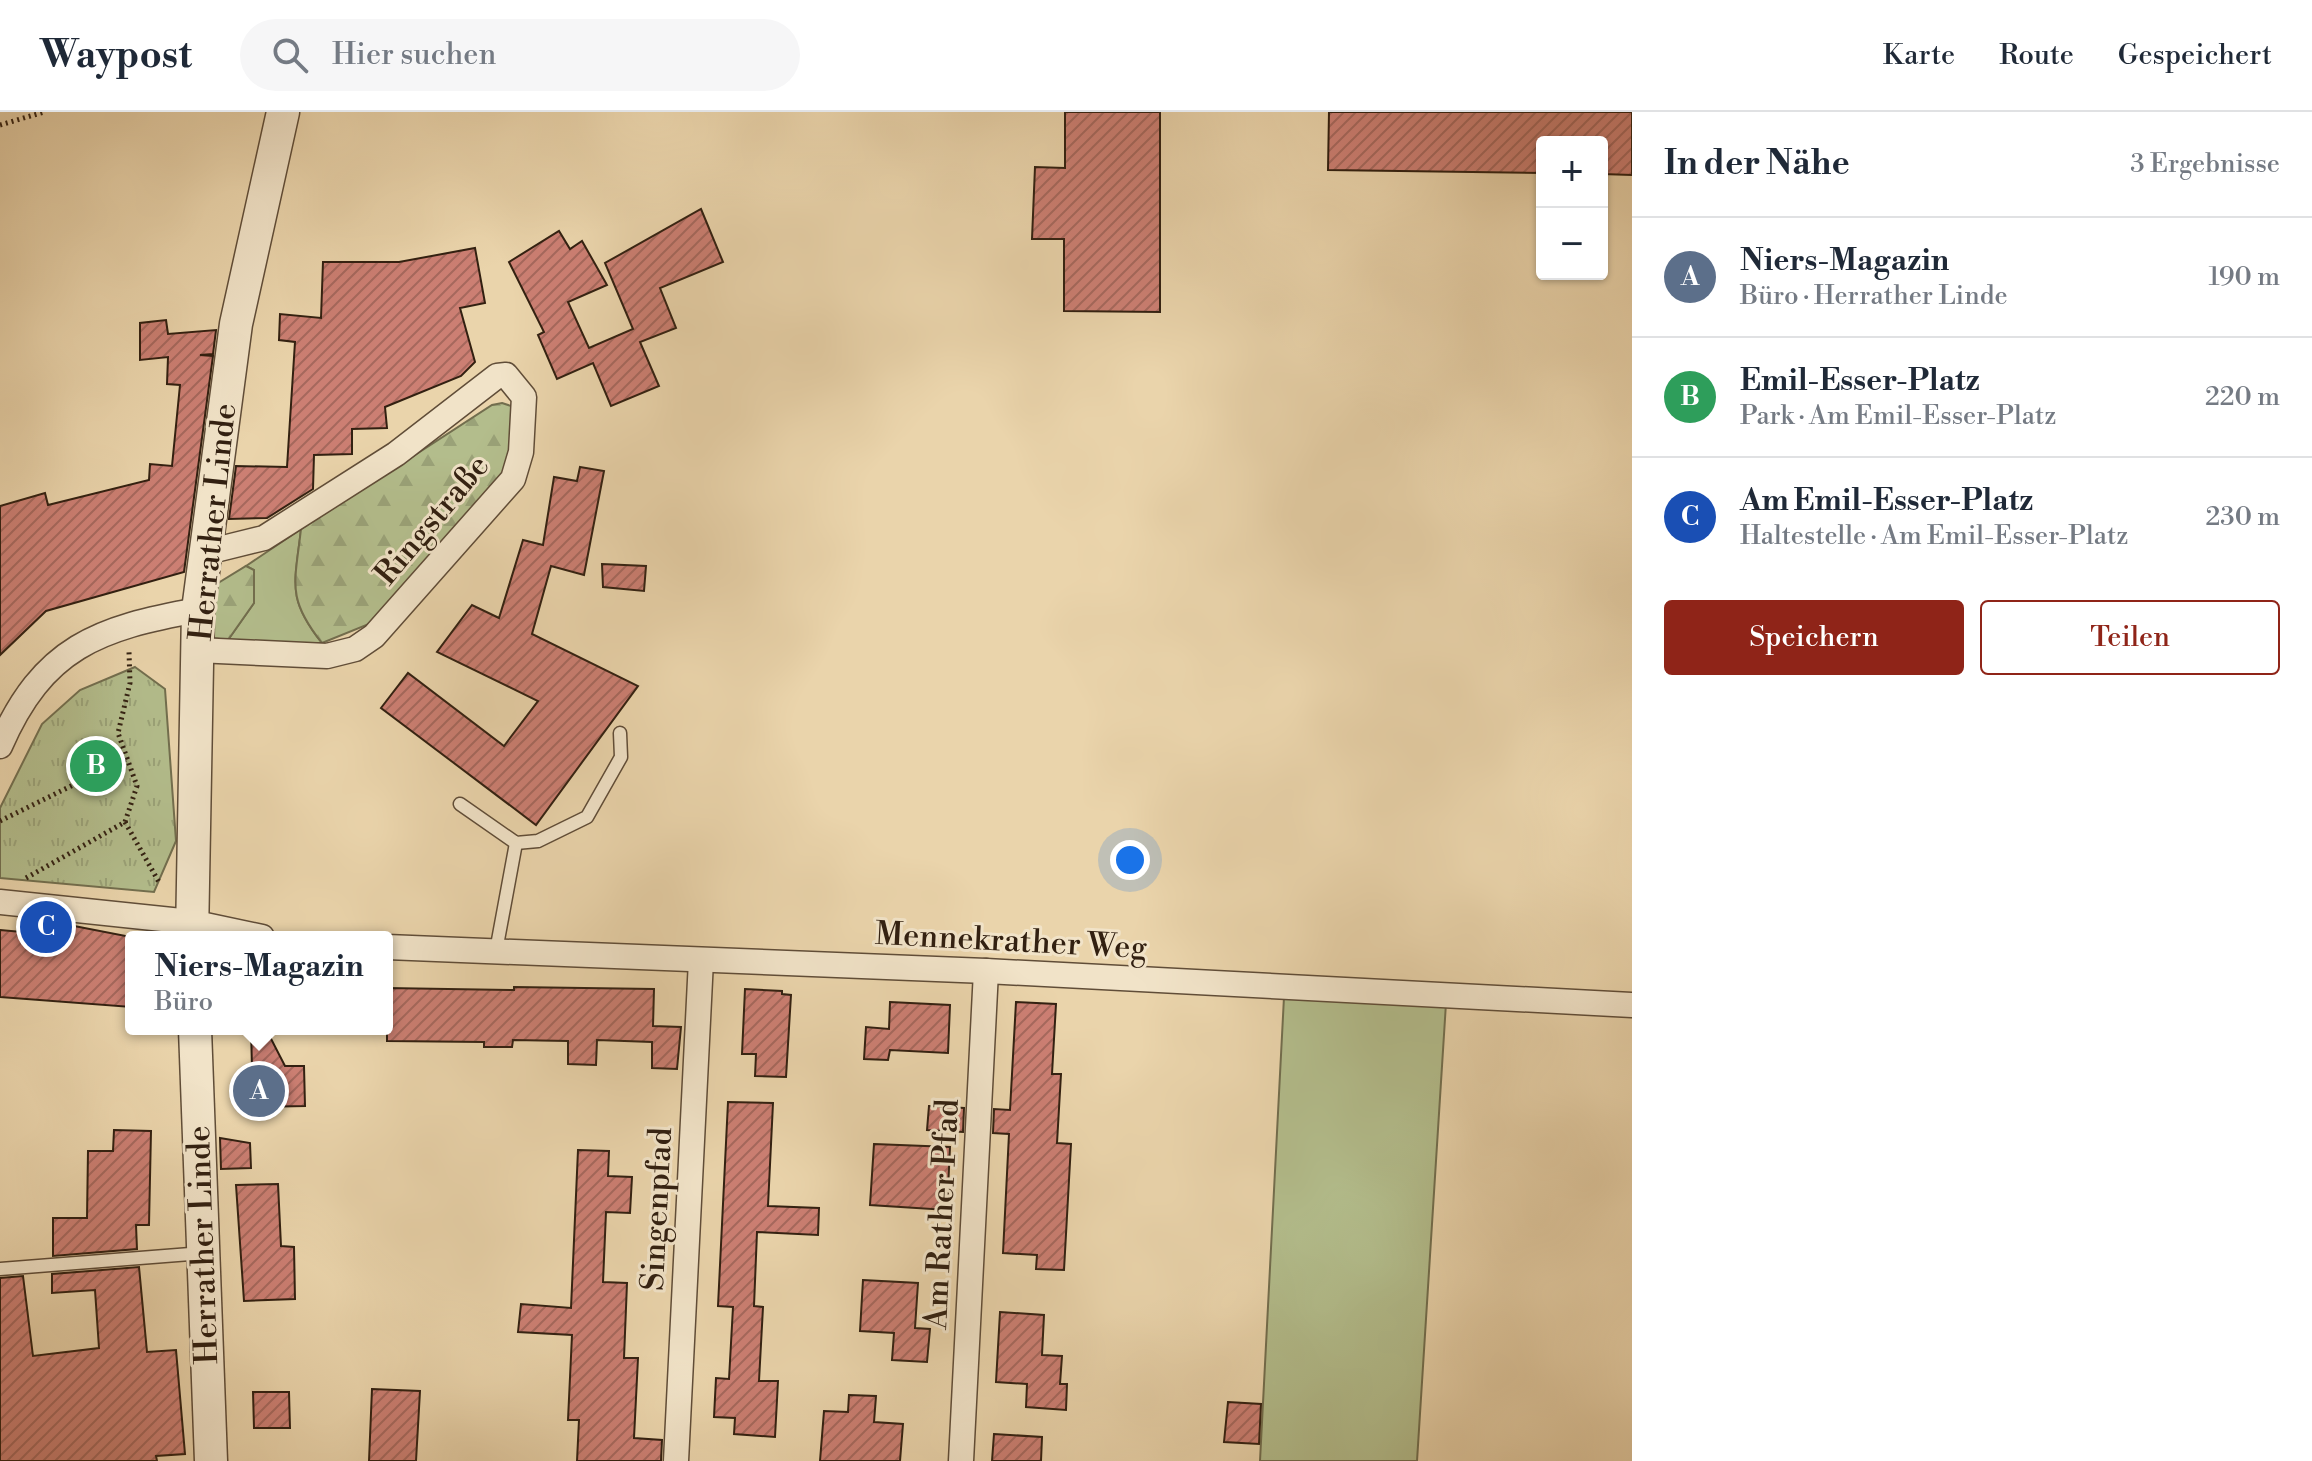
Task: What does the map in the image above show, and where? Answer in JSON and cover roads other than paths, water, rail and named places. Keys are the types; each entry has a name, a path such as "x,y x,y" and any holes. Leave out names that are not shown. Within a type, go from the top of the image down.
{"street":[{"name":"Herrather Linde","path":"184,926 198,610 236,324 283,112"},
{"name":"Ringstraße","path":"197,650 327,656 355,649 374,636 513,479 521,452 524,423 524,397 518,385 506,375 497,376 396,454 264,538 207,552"},
{"path":"0,746 27,694 47,669 127,623 198,610"},
{"path":"7,893 219,931"},
{"name":"Mennekrather Weg","path":"393,947 986,971 1632,1005"},
{"name":"Singenpfad","path":"676,1461 701,960"},
{"name":"Am Rather Pfad","path":"961,1461 986,971"},
{"name":"Herrather Linde","path":"195,1035 211,1461"}],"lane":[{"path":"460,804 516,843 538,841 587,817 621,757 620,733"},
{"path":"496,951 516,843"},
{"path":"0,1269 203,1253"}],"place":[{"name":"Emil-Esser-Platz","path":"96,766"},
{"name":"Am Emil-Esser-Platz","path":"46,927"},
{"name":"Niers-Magazin","path":"259,1091"}]}
